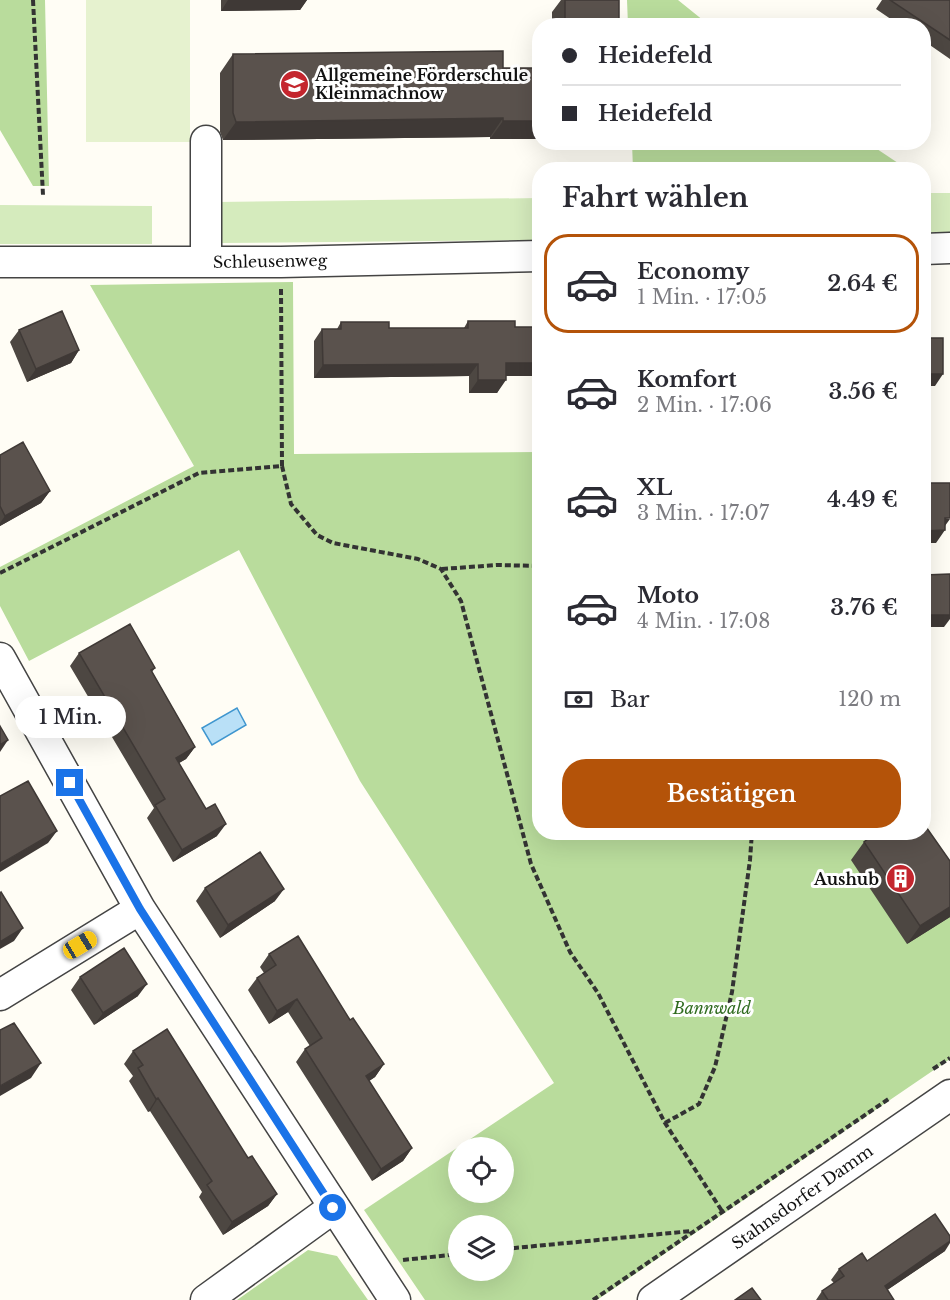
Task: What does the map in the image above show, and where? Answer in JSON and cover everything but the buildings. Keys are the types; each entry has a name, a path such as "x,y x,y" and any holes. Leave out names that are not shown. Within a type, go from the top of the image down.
{"street":[{"path":"206,141 206,262"},
{"path":"931,249 950,248"},
{"name":"Schleusenweg","path":"0,262 281,262 532,256"},
{"path":"0,658 140,909 395,1300"},
{"path":"0,995 140,909"},
{"name":"Stahnsdorfer Damm","path":"653,1300 950,1095"},
{"path":"206,1300 333,1208"}],"path":[{"path":"33,0 43,195"},
{"path":"281,262 282,466 291,504 317,535 333,543 418,559 441,569 497,565 532,566"},
{"path":"0,573 199,473 282,466"},
{"path":"441,569 461,601 531,864 570,952 598,993 665,1123 722,1211"},
{"path":"665,1123 699,1104 715,1067 732,992 751,840"},
{"path":"930,1071 950,1058"},
{"path":"593,1300 891,1098"},
{"path":"514,1248 692,1231"},
{"path":"370,1263 448,1255"}],"green space":[{"path":"0,0 45,0 49,186 33,186 0,130"},
{"path":"86,0 190,0 190,142 86,142"},
{"path":"627,0 678,0 700,18 628,18"},
{"path":"632,150 878,150 896,162 633,162"},
{"path":"931,193 950,193 950,235 931,236"},
{"path":"532,198 532,240 220,243 218,202"},
{"path":"0,205 152,206 152,244 0,244"},
{"name":"Bannwald","path":"293,282 294,454 532,452 532,840 931,840 931,833 950,861 950,1059 597,1300 425,1300 364,1210 448,1154 448,1203 514,1203 514,1137 473,1137 554,1083 360,781 239,550 29,661 0,606 0,567 194,466 90,285"},
{"path":"308,1250 337,1256 368,1300 237,1300"}],"water":[{"path":"237,708 246,725 212,745 202,728"}],"place":[{"name":"Allgemeine Förderschule Kleinmachnow","path":"294,84"},
{"name":"Aushub","path":"900,879"}],"route":[{"path":"70,783 140,909 333,1208"}]}
